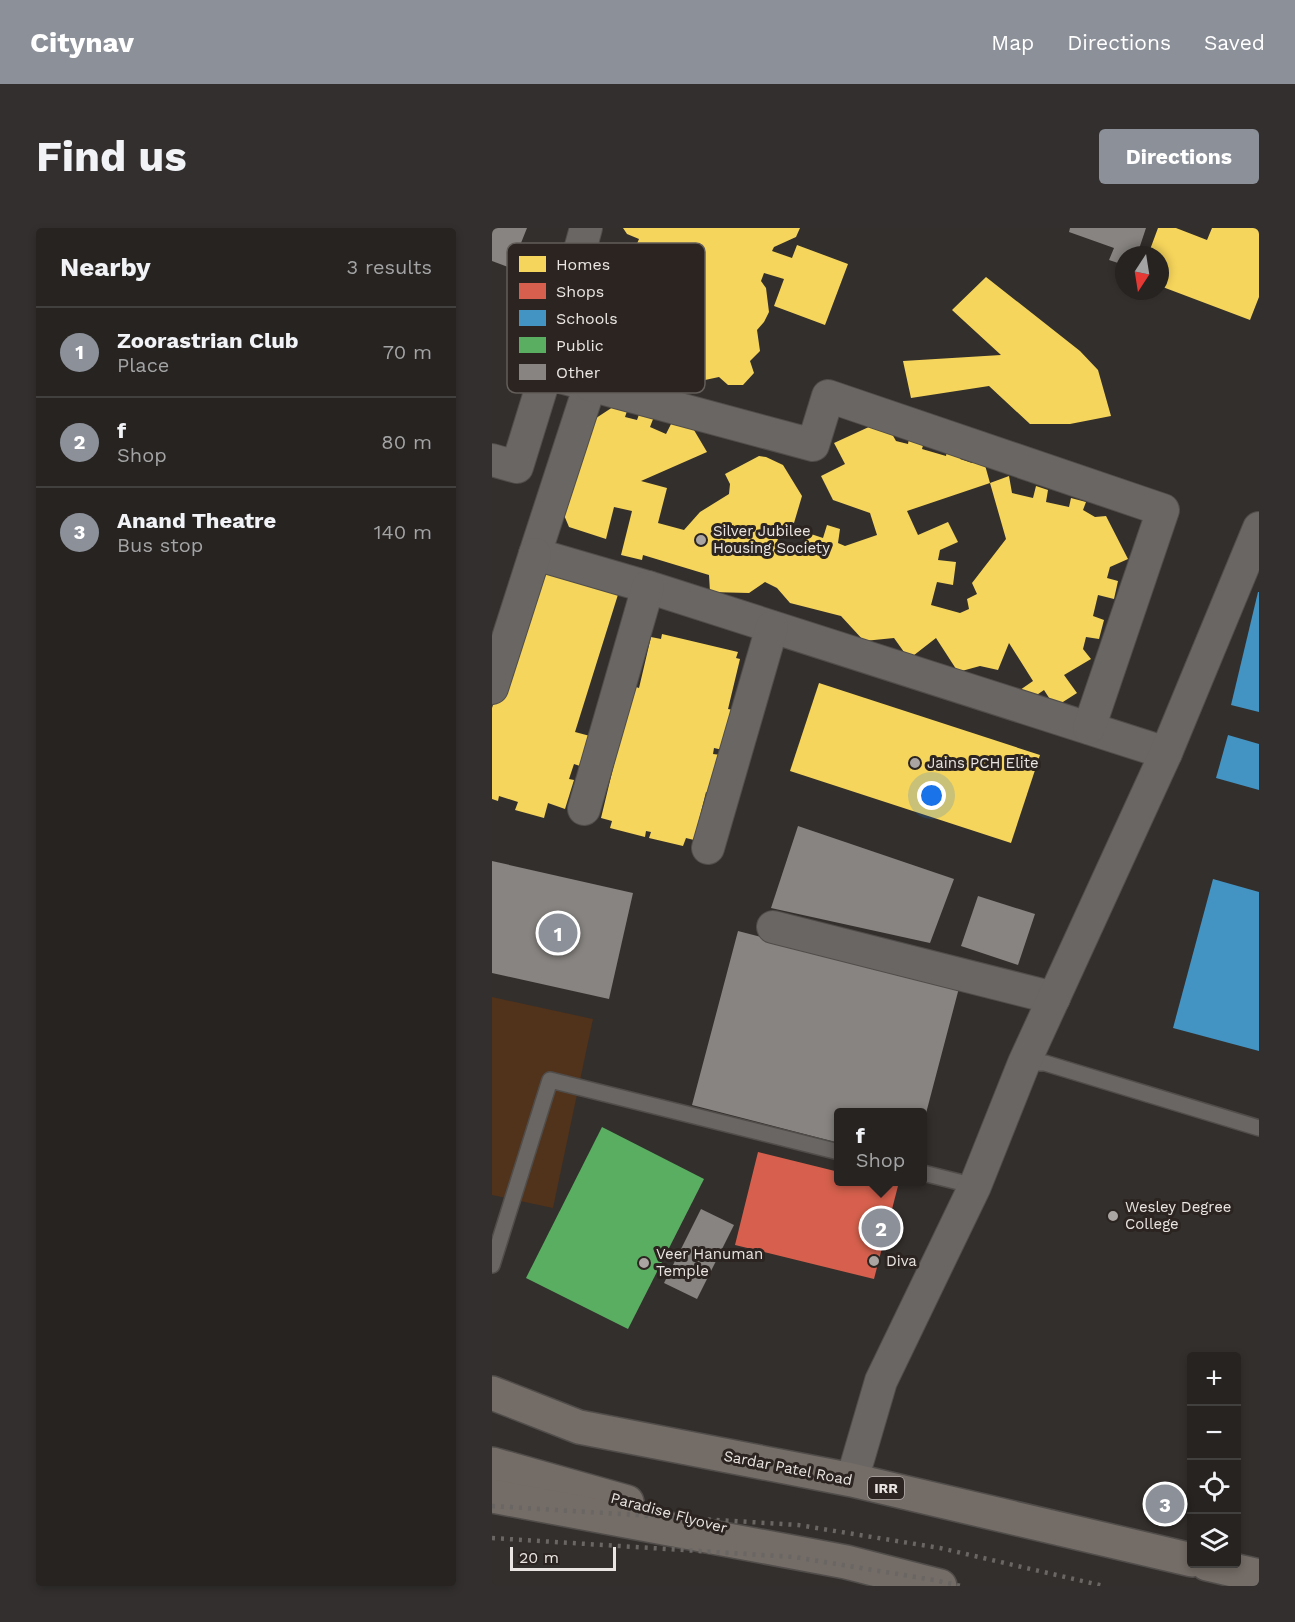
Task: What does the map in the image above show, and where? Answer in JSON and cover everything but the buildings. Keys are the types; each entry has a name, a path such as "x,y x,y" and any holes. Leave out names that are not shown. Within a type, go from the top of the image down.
{"main road":[{"name":"Sardar Patel Road","path":"492,1393 579,1427 852,1480 1187,1559"},
{"name":"IRR","path":"492,1410 579,1427"},
{"name":"Paradise Flyover","path":"492,1464 846,1562"},
{"path":"492,1496 846,1562 940,1586"},
{"path":"1227,1568 1259,1576"}],"street":[{"path":"582,243 586,228"},
{"path":"492,460 518,467 540,393"},
{"path":"492,688 587,393"},
{"path":"620,393 813,445 828,396 1163,510 1089,728"},
{"path":"852,1480 881,1381 975,1186 1024,1063 1166,753 1259,528"},
{"path":"535,554 648,587 1166,753"},
{"path":"584,809 648,587"},
{"path":"708,848 771,627"},
{"path":"773,927 1054,998"}],"lane":[{"path":"1024,1063 1045,1063 1259,1128"},
{"path":"492,1264 550,1080 834,1151"},
{"path":"927,1174 975,1186"}],"shaded area":[{"path":"492,997 593,1019 553,1208 492,1195"}],"railway":[{"path":"492,1506 798,1525 940,1548 1104,1586"},
{"path":"492,1538 794,1557 961,1586"}],"place":[{"name":"Silver Jubilee Housing Society","path":"701,540"},
{"name":"Jains PCH Elite","path":"915,763"},
{"name":"Zoorastrian Club","path":"558,933"},
{"name":"Wesley Degree College","path":"1113,1216"},
{"name":"f","path":"881,1228"},
{"name":"Diva","path":"874,1261"},
{"name":"Veer Hanuman Temple","path":"644,1263"},
{"name":"Anand Theatre","path":"1165,1504"}]}
